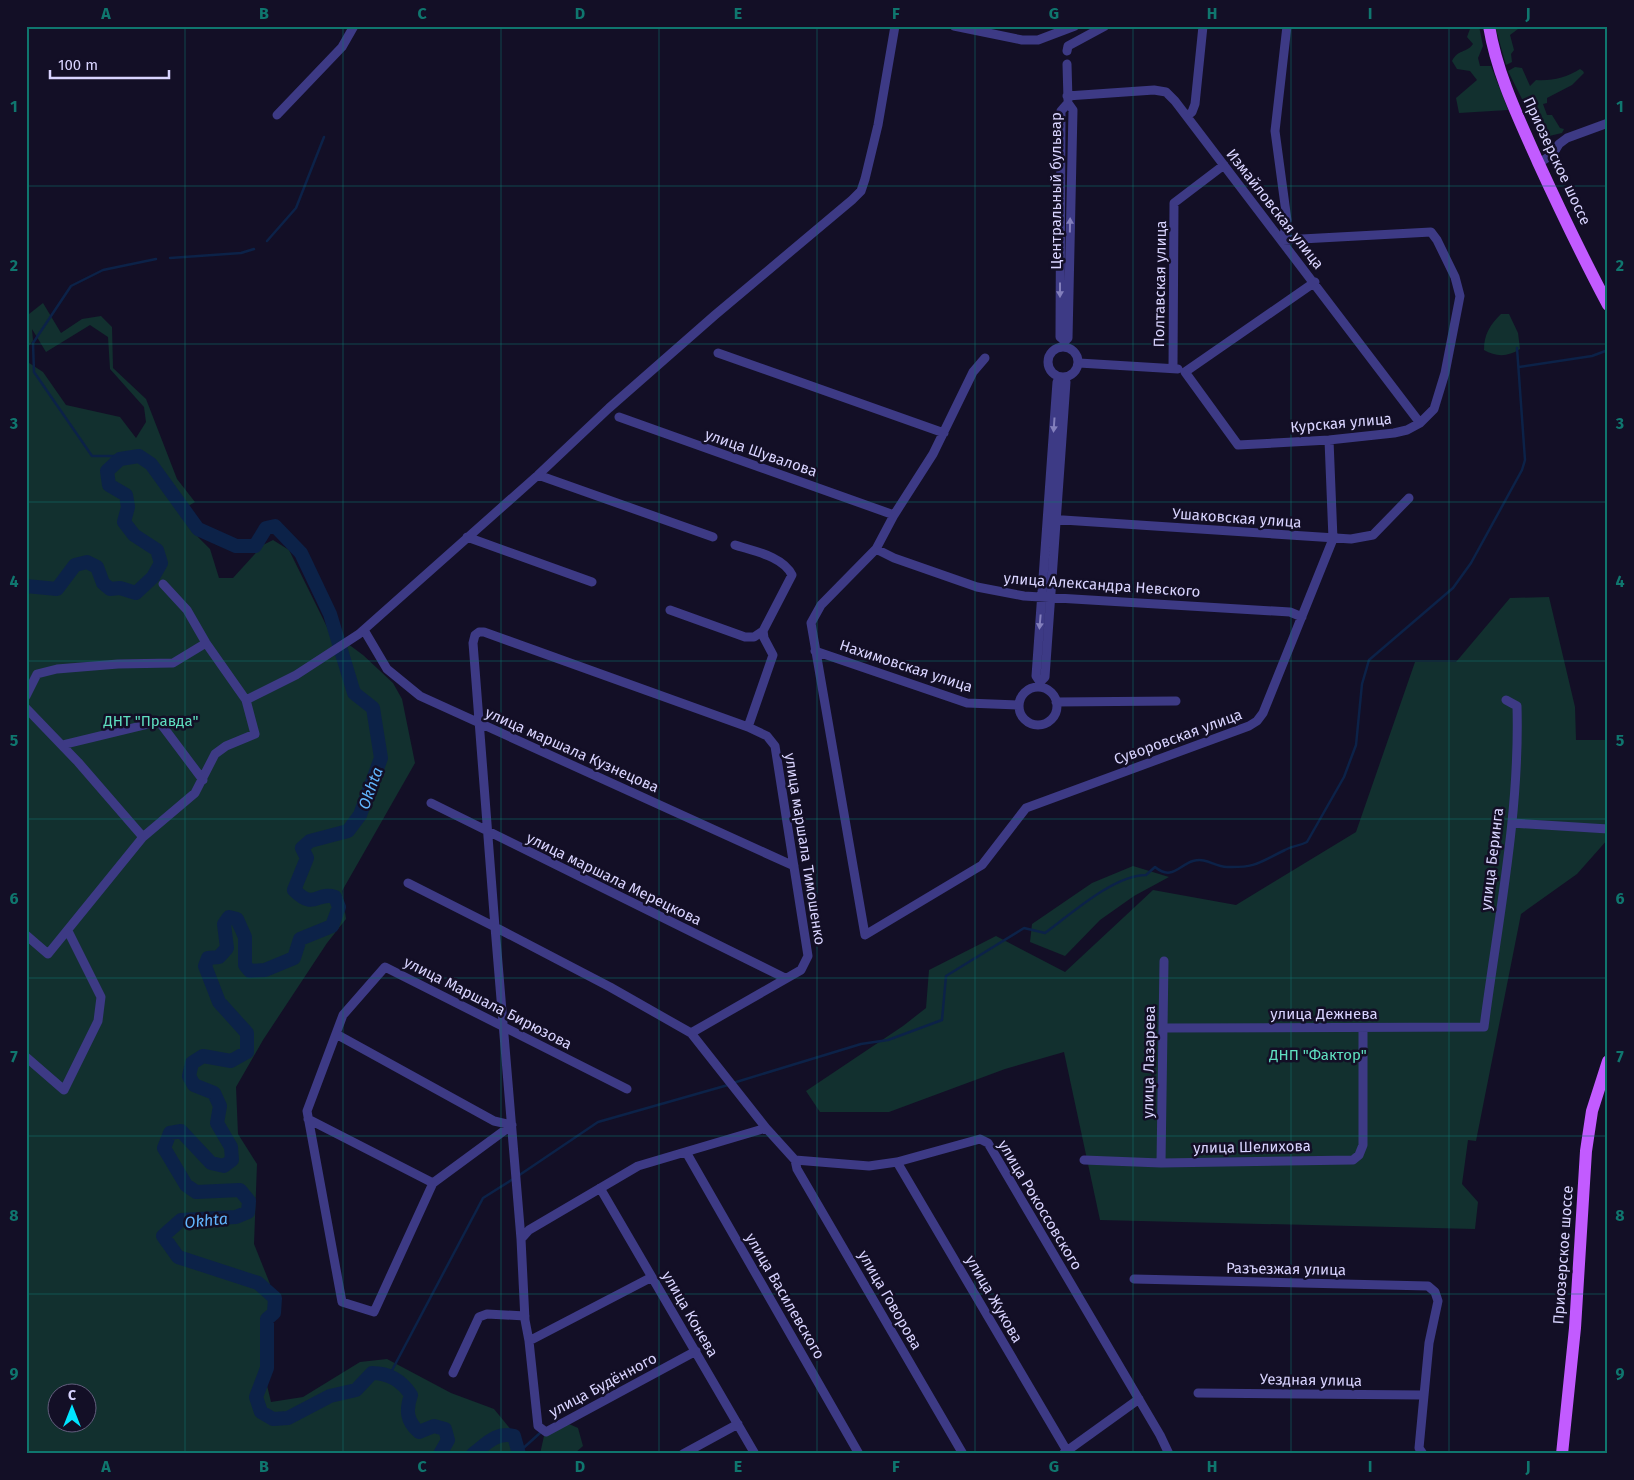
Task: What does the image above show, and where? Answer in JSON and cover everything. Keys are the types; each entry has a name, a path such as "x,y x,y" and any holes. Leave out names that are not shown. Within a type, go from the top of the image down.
{"main road":[{"name":"Приозерское шоссе","path":"1488,26 1500,74 1539,163 1608,305"},
{"name":"Приозерское шоссе","path":"1562,1454 1574,1328 1586,1151 1592,1111 1608,1061"}],"street":[{"path":"277,115 342,47 354,26"},
{"path":"246,700 296,675 361,632 538,475 617,401 861,191 878,125 894,26"},
{"path":"954,26 1022,40 1038,40 1076,26"},
{"path":"1067,51 1068,46 1105,26"},
{"path":"1187,116 1192,112 1195,104 1203,26"},
{"path":"1283,240 1286,220 1276,131 1286,26"},
{"name":"Центральный бульвар","path":"1064,344 1060,337 1061,111 1068,99 1067,64"},
{"name":"Измайловская улица","path":"1068,99 1154,90 1166,92 1187,116 1283,240 1420,423"},
{"path":"1539,163 1553,154 1567,138 1608,123"},
{"name":"Полтавская улица","path":"1172,368 1174,204 1224,165"},
{"name":"Курская улица","path":"1185,372 1238,444 1329,440 1394,433 1407,430 1420,423 1434,409 1445,374 1460,296 1455,277 1437,240 1431,232 1421,231 1283,240"},
{"path":"1079,363 1172,368 1185,372 1315,282"},
{"path":"1040,685 1047,690 1056,702 1056,711 1052,719 1045,724 1036,726 1027,722 1020,715 1018,705 1025,692 1040,685 1045,677 1046,596 1052,519 1057,382 1074,374 1079,363 1075,352 1064,344 1052,352 1048,365 1051,371 1062,379"},
{"path":"718,353 944,433"},
{"path":"815,651 811,623 821,605 876,549 894,515 933,454 973,372 985,358"},
{"name":"улица Шувалова","path":"619,417 894,515"},
{"name":"Суворовская улица","path":"815,651 865,935 982,865 1026,808 1249,726 1257,721 1263,713 1333,539 1329,440"},
{"path":"538,475 714,537"},
{"name":"Ушаковская улица","path":"1052,519 1351,539 1373,535 1409,498"},
{"path":"467,537 592,582"},
{"path":"734,545 781,562 788,567 792,574 763,631 754,637 745,637"},
{"name":"улица Александра Невского","path":"876,549 894,558 977,587 1024,596 1290,612 1302,617"},
{"path":"26,935 48,954 68,932 143,837 195,793 215,754 226,746 255,734 246,700 206,643 187,610 163,584"},
{"path":"670,610 770,646"},
{"path":"748,727 773,655 770,646 764,638 763,631"},
{"name":"улица маршала Кузнецова","path":"361,632 388,669 420,696 794,866"},
{"name":"улица маршала Тимошенко","path":"521,1239 495,927 473,643 474,636 484,632 748,727 767,736 775,746 808,956 801,970 691,1033"},
{"path":"26,696 37,674 57,670 118,664 173,663 206,643"},
{"name":"Нахимовская улица","path":"815,651 968,703 1018,705"},
{"name":"улица Беринга","path":"1484,1026 1512,823 1518,751 1517,706 1506,700"},
{"path":"1056,702 1176,701"},
{"path":"26,708 62,745 143,837"},
{"path":"62,745 153,723 161,724 203,780"},
{"name":"улица маршала Мерецкова","path":"431,803 785,978"},
{"path":"1512,823 1608,829"},
{"path":"408,883 610,987 691,1033 766,1128 795,1160"},
{"path":"26,1057 64,1090 98,1021 101,997 68,932"},
{"name":"улица Лазарева","path":"1161,1163 1164,961"},
{"name":"улица Маршала Бирюзова","path":"308,1119 307,1111 343,1015 385,967 627,1089"},
{"name":"улица Дежнева","path":"1164,1028 1363,1029 1484,1026"},
{"name":"улица Шелихова","path":"1084,1160 1161,1163 1353,1160 1359,1155 1363,1145 1363,1029"},
{"path":"336,1034 494,1121 512,1125"},
{"path":"308,1119 342,1302 374,1312 434,1184 512,1125"},
{"path":"308,1119 434,1184"},
{"path":"652,1277 529,1341 525,1316 521,1239 529,1230 638,1166 766,1128"},
{"name":"улица Рокоссовского","path":"795,1160 869,1166 897,1162 972,1139 980,1139 988,1143 1160,1435 1169,1454"},
{"name":"улица Василевского","path":"686,1152 859,1454"},
{"name":"улица Говорова","path":"795,1160 797,1169 963,1454"},
{"name":"улица Жукова","path":"897,1162 1065,1452"},
{"name":"улица Конева","path":"600,1188 755,1454"},
{"name":"Разъезжая улица","path":"1134,1279 1428,1286 1435,1292 1438,1300 1423,1395"},
{"path":"453,1373 479,1317 487,1314 525,1316"},
{"name":"улица Будённого","path":"529,1341 536,1422 546,1432 696,1351"},
{"name":"Уездная улица","path":"1198,1393 1423,1395"},
{"path":"1423,1395 1419,1448 1423,1454"},
{"path":"1065,1452 1139,1399"},
{"path":"683,1454 738,1424"}],"green space":[{"path":"1471,26 1479,26 1483,46 1478,58 1480,66 1491,66 1508,110 1459,113 1456,98 1477,80 1470,71 1457,69 1452,61 1454,57 1473,44 1467,37"},
{"path":"1495,26 1522,26 1510,35 1514,50 1511,54 1512,62 1506,65"},
{"path":"1515,67 1522,68 1530,86 1536,80 1564,77 1580,69 1583,71 1584,73 1572,85 1547,98 1547,103 1543,104 1547,115 1552,115 1560,128 1564,129 1562,133 1549,136 1544,141 1531,112 1526,107 1508,71"},
{"name":"ДНТ \"Правда\"","path":"26,295 29,314 43,303 61,333 82,319 101,316 112,327 113,368 146,399 177,479 195,502 183,509 198,537 210,549 219,578 233,578 263,545 273,540 289,550 328,629 363,655 393,683 402,699 415,763 342,891 346,919 327,943 263,1040 236,1087 238,1134 257,1164 254,1244 270,1284 272,1334 265,1377 271,1402 303,1397 360,1362 387,1359 451,1393 494,1409 521,1442 522,1454 26,1454 26,361 43,372 66,405 120,417 136,438 146,422 144,407 110,369 108,337 90,325 46,352 32,329 33,341 26,349"},
{"path":"1501,314 1509,314 1518,333 1520,349 1511,354 1493,354 1484,350 1488,330"},
{"name":"ДНП \"Фактор\"","path":"1549,597 1575,707 1576,740 1608,740 1608,839 1577,874 1521,914 1476,1141 1468,1140 1462,1184 1478,1202 1475,1229 1100,1220 1064,1052 1005,1069 889,1112 820,1112 806,1091 903,1026 926,1008 929,970 996,936 1065,972 1153,890 1236,905 1356,832 1415,662 1456,662 1510,598"},
{"path":"1133,866 1169,877 1134,896 1100,920 1065,956 1030,942 1032,924 1092,883"},
{"path":"569,1424 578,1428 583,1446 574,1454 540,1454 544,1436"}],"waterway":[{"path":"267,241 296,208 324,137"},
{"path":"170,258 241,253 254,249"},
{"path":"139,456 92,456 34,372 33,343 71,286 103,270 156,259"},
{"path":"733,1083 861,1044 888,1040 942,1020 946,976 1024,928 1045,933 1080,906 1120,881 1146,875 1155,867 1166,873 1175,871 1188,863 1198,860 1222,867 1252,865 1307,842 1344,777 1356,745 1362,684 1369,660 1453,588 1471,563 1522,470 1525,460 1517,348"},
{"path":"1519,367 1592,356 1608,350"},
{"name":"Okhta","path":"26,586 57,589 75,565 87,562 97,567 103,583 110,589 120,588 136,593 153,577 161,563 157,550 134,535 124,522 128,507 126,495 109,485 107,471 120,459 139,456 151,464 198,529 236,546 255,546 266,528 275,526 301,553 330,614 354,693 373,708 381,758 360,815 348,831 310,841 302,848 307,858 294,890 301,896 311,900 324,896 335,897 339,907 332,926 300,939 294,958 265,970 250,971 245,965 245,937 237,919 229,917 224,924 227,948 219,957 208,958 205,966 219,1002 247,1033 247,1052 231,1061 203,1056 192,1063 189,1076 194,1085 214,1093 220,1106 217,1123 231,1147 232,1160 224,1166 211,1163 181,1131 170,1133 164,1148 186,1185 196,1192 240,1190 249,1201 248,1212 236,1217 181,1220 163,1236 178,1257 258,1283 275,1298 274,1313 267,1319 267,1368 256,1397 261,1412 273,1419 288,1418 330,1396 356,1390 372,1373 384,1374 399,1382 411,1395 408,1415 412,1424 419,1432 434,1426 445,1429 448,1440 440,1454"},
{"path":"518,1176 598,1122 728,1085"},
{"path":"389,1376 483,1198 513,1179"},
{"path":"519,1452 540,1433"},
{"name":"Okhta","path":"473,1454 492,1439 502,1435 514,1436 519,1454"}]}
